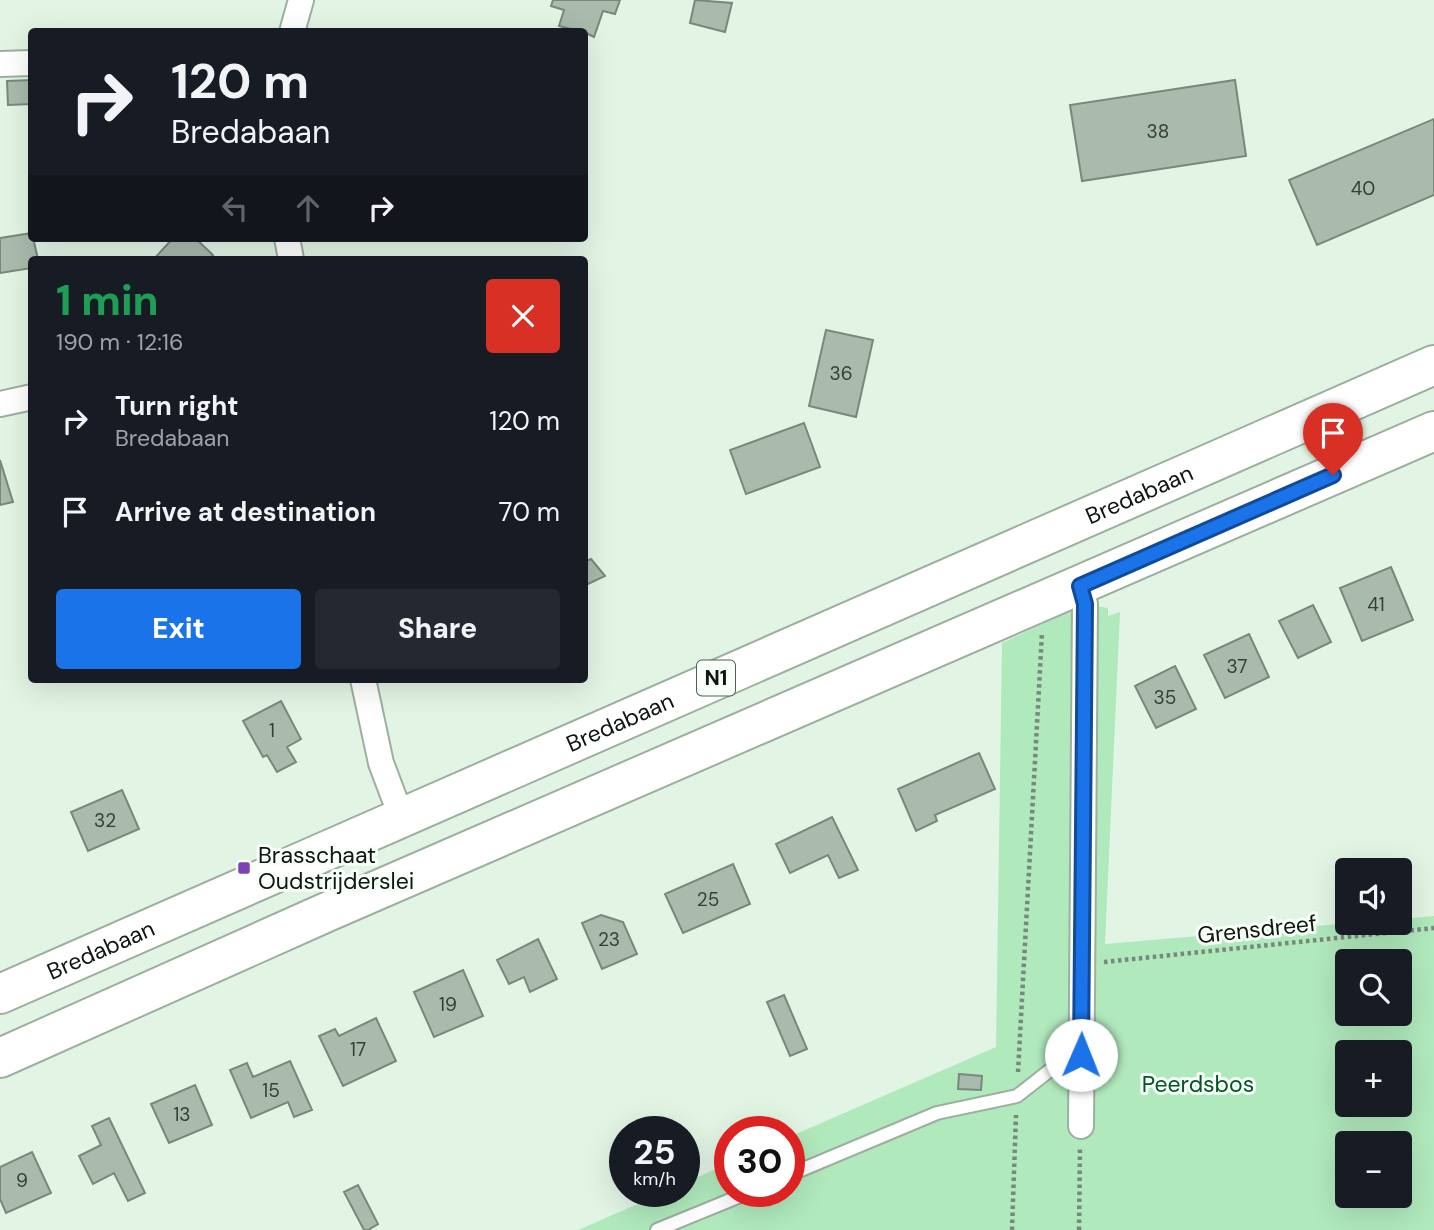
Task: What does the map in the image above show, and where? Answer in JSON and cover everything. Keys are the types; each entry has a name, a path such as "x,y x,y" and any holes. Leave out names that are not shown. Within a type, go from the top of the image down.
{"main road":[{"name":"Bredabaan","path":"0,994 1434,365"},
{"path":"0,1058 356,899 1434,431"}],"street":[{"path":"293,28 301,0"},
{"path":"0,64 28,63"},
{"path":"0,404 28,398"},
{"path":"1080,586 1085,604 1081,1126"},
{"path":"364,683 378,752 401,816"}],"lane":[{"path":"805,1168 937,1113 1017,1096 1054,1067 1082,1031"},
{"path":"657,1230 714,1207"}],"path":[{"path":"1013,1230 1017,1096 1044,602"},
{"name":"Grensdreef","path":"1083,964 1434,928"},
{"path":"1079,1230 1081,1126"}],"green space":[{"name":"Peerdsbos","path":"1085,604 1108,608 1108,616 1120,612 1105,944 1335,924 1335,935 1412,935 1412,918 1434,916 1434,1230 578,1230 631,1207 700,1207 700,1176 714,1170 714,1207 805,1207 805,1130 996,1047 1002,643"}],"building":[{"path":"553,0 620,0 615,14 603,11 594,37 588,34 588,28 559,26 564,10 551,6"},
{"path":"695,0 732,3 725,32 690,23"},
{"path":"28,80 28,104 8,105 7,81"},
{"path":"1235,80 1246,156 1082,181 1070,105"},
{"path":"1434,119 1434,195 1317,245 1289,180"},
{"path":"28,234 28,242 34,242 37,256 28,256 28,269 0,273 0,238"},
{"path":"169,242 199,242 213,255 212,256 157,256"},
{"path":"826,330 873,340 856,417 809,406"},
{"path":"804,423 820,467 746,494 730,450"},
{"path":"0,460 13,502 0,505"},
{"path":"591,559 605,576 588,584 588,560"},
{"path":"1391,567 1413,620 1362,641 1340,588"},
{"path":"1313,605 1331,642 1298,658 1279,621"},
{"path":"1249,634 1269,677 1225,698 1204,655"},
{"path":"1175,666 1196,709 1156,728 1135,686"},
{"path":"281,701 301,739 287,747 296,762 277,772 267,755 263,757 243,721"},
{"path":"979,753 995,789 935,815 937,821 916,831 898,789"},
{"path":"122,790 139,829 88,851 71,812"},
{"path":"832,817 858,870 839,878 828,855 790,873 776,844"},
{"path":"733,864 750,904 683,933 665,894"},
{"path":"601,915 623,922 637,954 602,969 582,923"},
{"path":"538,939 557,979 530,992 524,977 509,984 497,960"},
{"path":"463,970 483,1016 434,1037 414,992"},
{"path":"784,995 807,1049 790,1056 767,1002"},
{"path":"376,1018 396,1061 343,1086 319,1036 335,1029 339,1036"},
{"path":"290,1061 312,1110 294,1117 288,1102 251,1118 230,1070 247,1063 253,1077"},
{"path":"959,1074 982,1076 981,1090 958,1089"},
{"path":"195,1085 212,1125 169,1143 151,1104"},
{"path":"109,1118 145,1193 128,1201 114,1173 93,1184 79,1156 101,1145 92,1126"},
{"path":"32,1152 51,1193 6,1213 0,1199 0,1167"},
{"path":"358,1185 378,1224 368,1230 364,1230 344,1192"}],"place":[{"name":"Brasschaat Oudstrijderslei","path":"244,868"}],"route":[{"path":"1081,1055 1085,604 1080,586 1333,475"}]}
